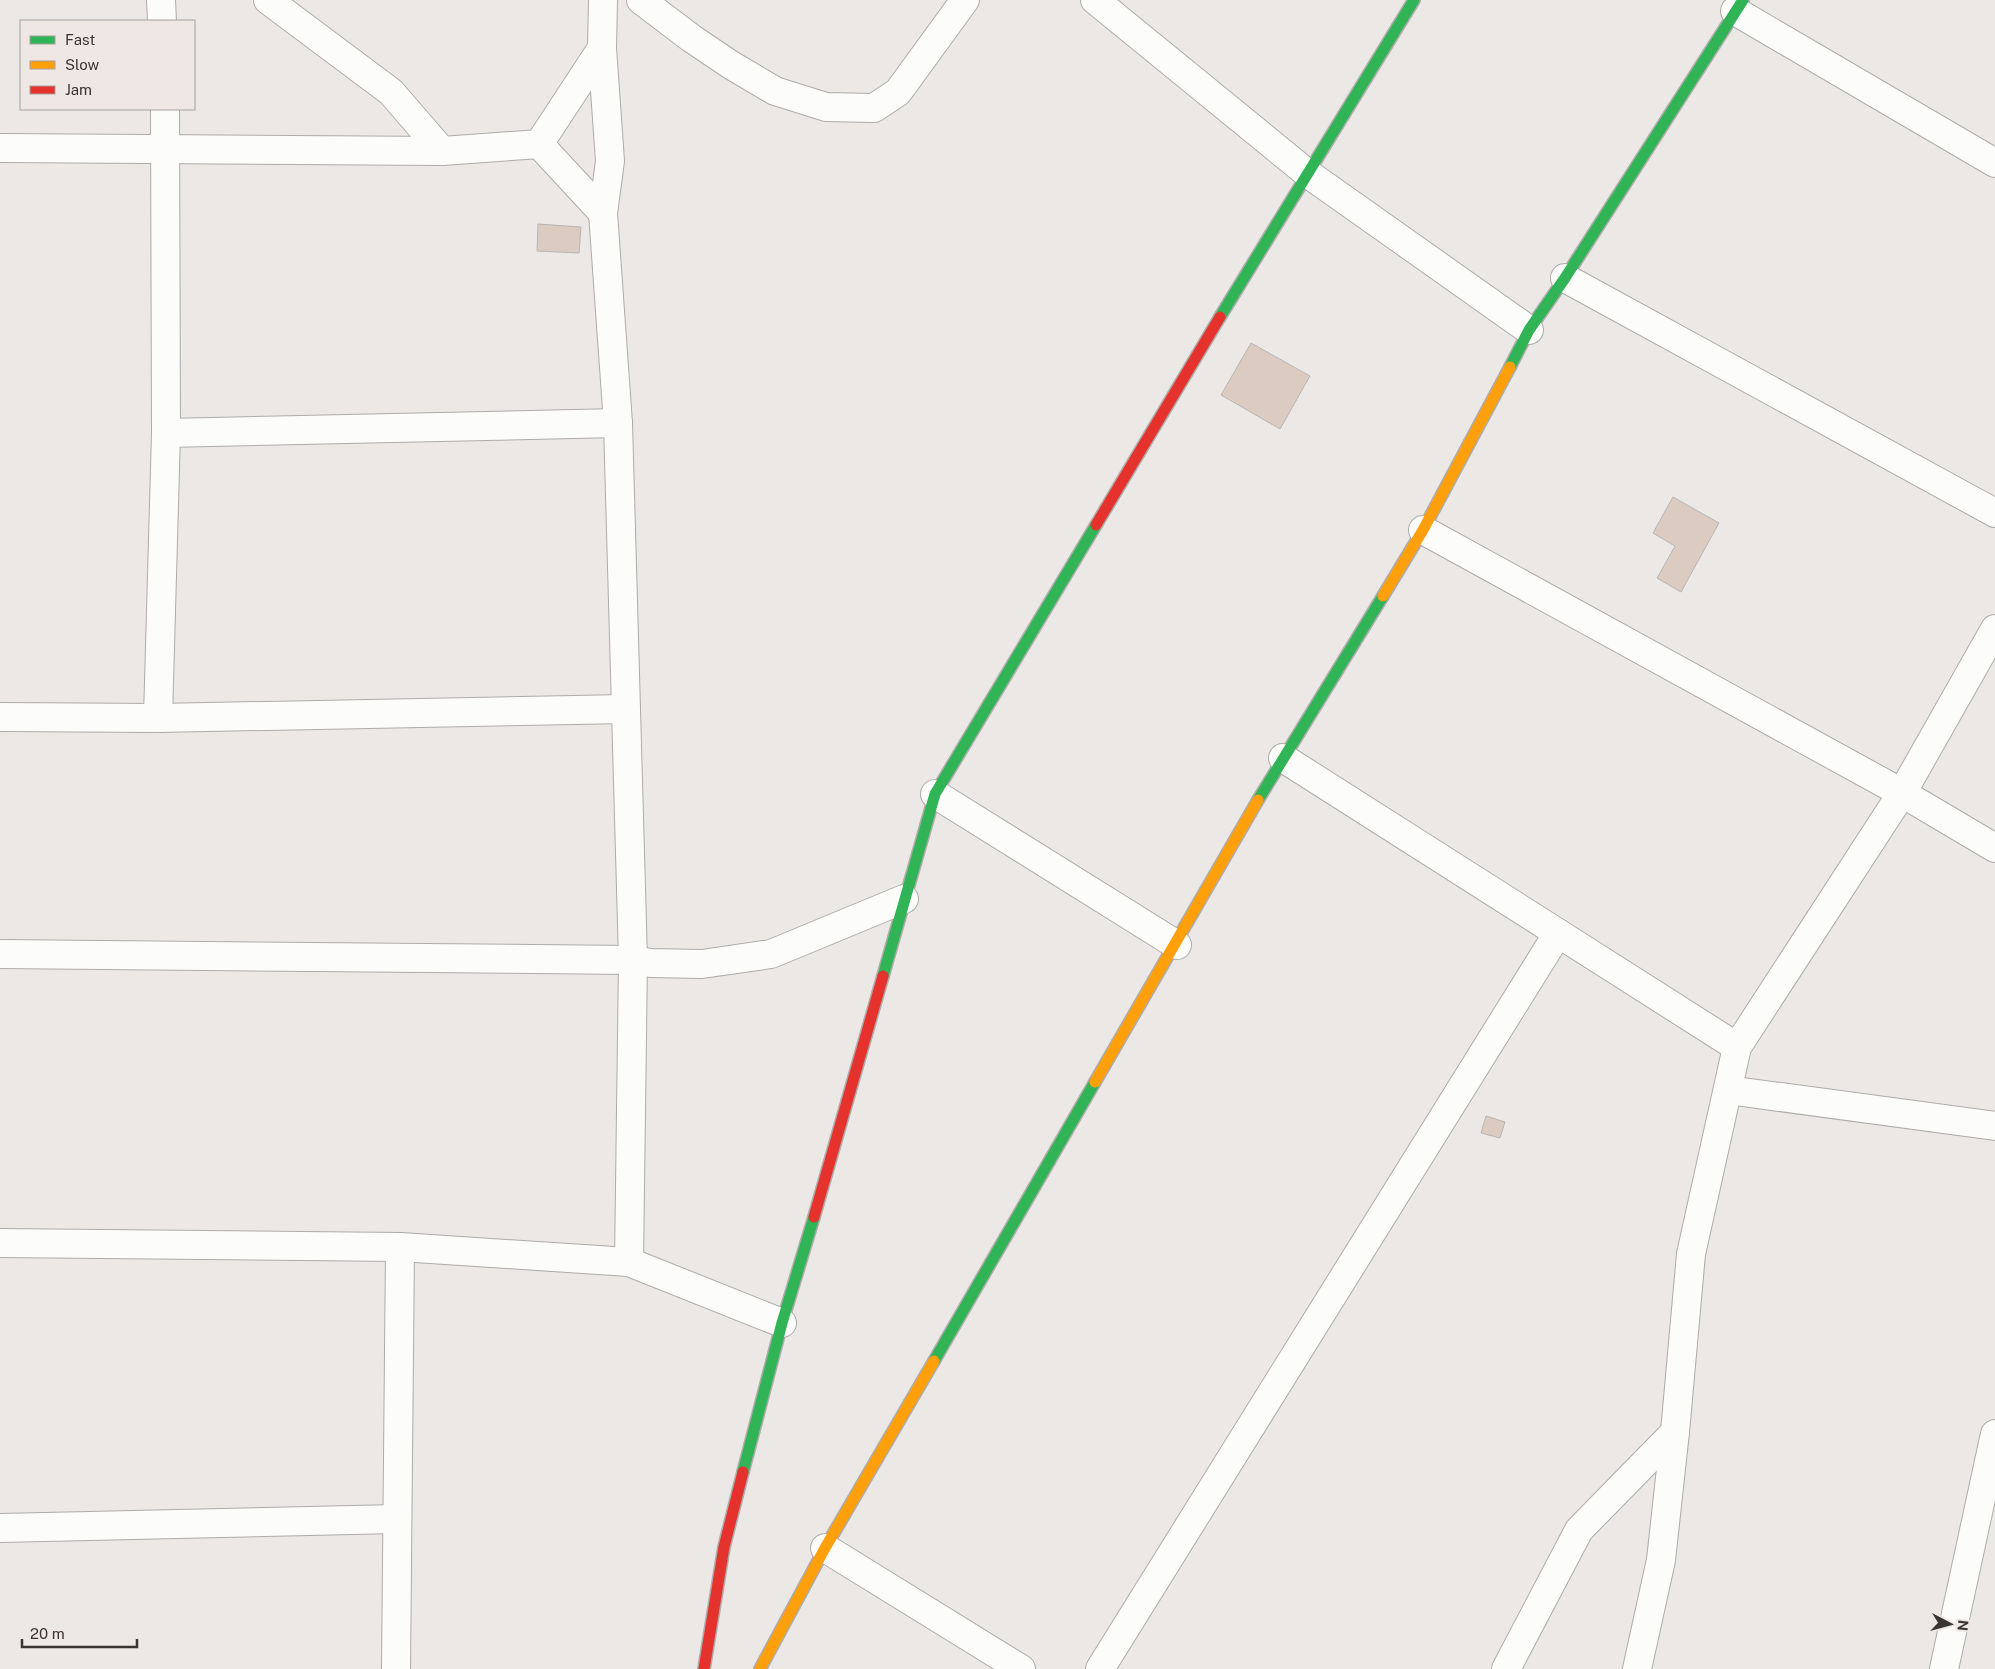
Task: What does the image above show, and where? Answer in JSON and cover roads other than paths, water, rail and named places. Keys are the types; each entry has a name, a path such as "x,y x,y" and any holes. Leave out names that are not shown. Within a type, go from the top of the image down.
{"street":[{"path":"161,0 162,20"},
{"path":"268,0 391,92 442,151"},
{"path":"603,0 602,48 610,160 603,213 618,423 633,960 629,1262"},
{"path":"640,0 731,65 775,91 826,107 874,108 898,92 964,0"},
{"path":"1095,0 1307,173 1529,330"},
{"path":"704,1669 724,1546 782,1324 820,1199 934,794 1307,173 1414,0"},
{"path":"760,1669 825,1548 1283,758 1423,530 1529,330 1565,278 1739,6 1995,163"},
{"path":"539,144 602,48"},
{"path":"158,718 166,433 165,110"},
{"path":"0,148 442,151 539,144"},
{"path":"539,144 603,213"},
{"path":"1565,278 1995,513"},
{"path":"166,433 618,423"},
{"path":"1423,530 1902,793 1995,848"},
{"path":"1637,1669 1661,1560 1691,1254 1738,1047 1902,793 1995,629"},
{"path":"0,717 158,718 626,709"},
{"path":"1283,758 1738,1047"},
{"path":"934,794 1176,945"},
{"path":"0,954 633,960 650,963 702,964 771,954 904,899"},
{"path":"1100,1669 1558,933"},
{"path":"1728,1090 1995,1126"},
{"path":"0,1243 400,1247 629,1262 782,1324"},
{"path":"396,1669 400,1247"},
{"path":"1506,1669 1579,1530 1675,1432"},
{"path":"1944,1669 1995,1434"},
{"path":"0,1528 397,1519"},
{"path":"825,1548 1021,1669"}]}
